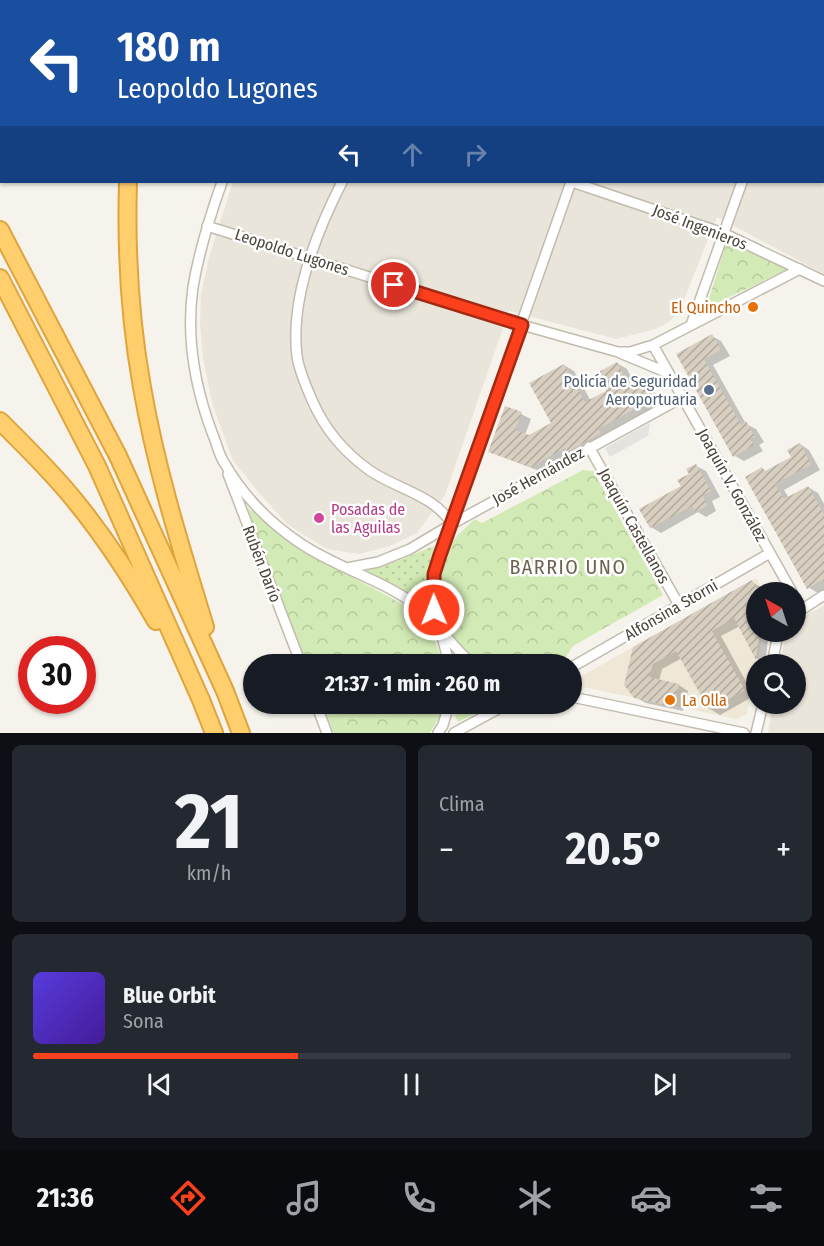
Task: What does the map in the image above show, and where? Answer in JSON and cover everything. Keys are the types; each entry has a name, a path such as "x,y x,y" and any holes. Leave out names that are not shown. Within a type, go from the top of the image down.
{"highway":[{"path":"128,183 129,261 141,387 168,503 225,691"},
{"path":"0,230 118,456 225,691 241,733"},
{"path":"0,278 97,466 214,733"},
{"path":"0,422 61,484 107,542 142,597 201,700"}],"street":[{"path":"389,0 402,0"},
{"path":"222,183 207,226 193,289 191,323 193,361 202,406 224,463 249,497 280,528 302,544 411,602 432,619 460,654"},
{"path":"342,183 324,218 309,258 301,293 297,357 306,388 318,414 348,453 370,471 433,503 445,513 452,524"},
{"path":"447,654 434,610 434,574 572,183"},
{"name":"José Ingenieros","path":"575,183 723,233 824,281"},
{"path":"691,325 742,183"},
{"name":"Leopoldo Lugones","path":"207,226 522,325 618,352 668,373"},
{"name":"Leopoldo Lugones","path":"618,352 630,352 653,345 800,269"},
{"name":"Joaquín V. González","path":"653,345 786,582"},
{"name":"José Hernández","path":"347,567 394,556 410,549 682,397"},
{"name":"Joaquín Castellanos","path":"589,447 679,605"},
{"name":"Rubén Darío","path":"224,463 297,654"},
{"name":"Alfonsina Storni","path":"582,661 770,553"},
{"path":"806,606 824,595"},
{"path":"582,699 744,733"},
{"path":"320,714 327,733"},
{"path":"442,730 446,714"},
{"path":"454,733 489,714"},
{"path":"756,733 761,714"}],"shaded area":[{"path":"233,183 824,183 824,274 717,217 680,310 669,322 656,329 616,339 509,311 445,495 417,533 390,546 359,554 327,549 288,525 233,461 212,403 203,358 200,324 201,295 209,257"},
{"path":"650,423 648,436 610,457 605,448"},
{"path":"746,584 746,642 761,642 759,654 746,654 747,714 736,719 583,687 582,676"},
{"path":"824,606 824,733 768,733 771,714 806,714 806,654 782,654 784,642 806,642 806,615"}],"green space":[{"path":"727,241 788,269 706,308"},
{"path":"583,470 593,471 663,595 573,646 568,654 466,654 448,632 438,601 437,586 444,555 454,540 475,519 482,523"},
{"path":"247,507 298,548 408,607 430,633 440,654 303,654"},
{"path":"434,546 425,606 364,569 397,561"},
{"path":"326,714 441,714 430,733 334,733"},
{"path":"454,714 474,714 458,722"}],"building":[{"name":"Policía de Seguridad Aeroportuaria","path":"712,334 721,350 704,359 741,425 746,421 755,437 750,439 754,445 733,457 676,354"},
{"path":"617,362 627,380 639,374 653,399 598,429 601,433 567,452 565,448 531,467 488,452 505,406 522,412 515,430 529,435 551,423 529,383 564,364 585,402 606,391 597,373"},
{"path":"800,443 811,464 775,484 784,499 808,486 824,514 824,579 807,589 806,582 803,582 745,477 762,467 765,471 791,457 787,450"},
{"path":"696,464 711,491 703,495 707,506 695,512 692,506 650,528 639,509 681,486 677,480 689,474 686,469"},
{"path":"746,583 746,641 734,618 712,631 745,690 709,710 676,651 653,664 649,677 679,684 673,707 634,698 624,685 633,647"},
{"path":"747,642 759,642 757,654 753,654"}],"place":[{"name":"El Quincho","path":"753,307"},
{"name":"Policía de Seguridad Aeroportuaria","path":"709,390"},
{"name":"Posadas de las Aguilas","path":"319,518"},
{"name":"La Olla","path":"670,700"}],"district":[{"name":"BARRIO UNO","path":"568,567"}],"route":[{"path":"394,285 522,325 434,574 434,610"}]}
